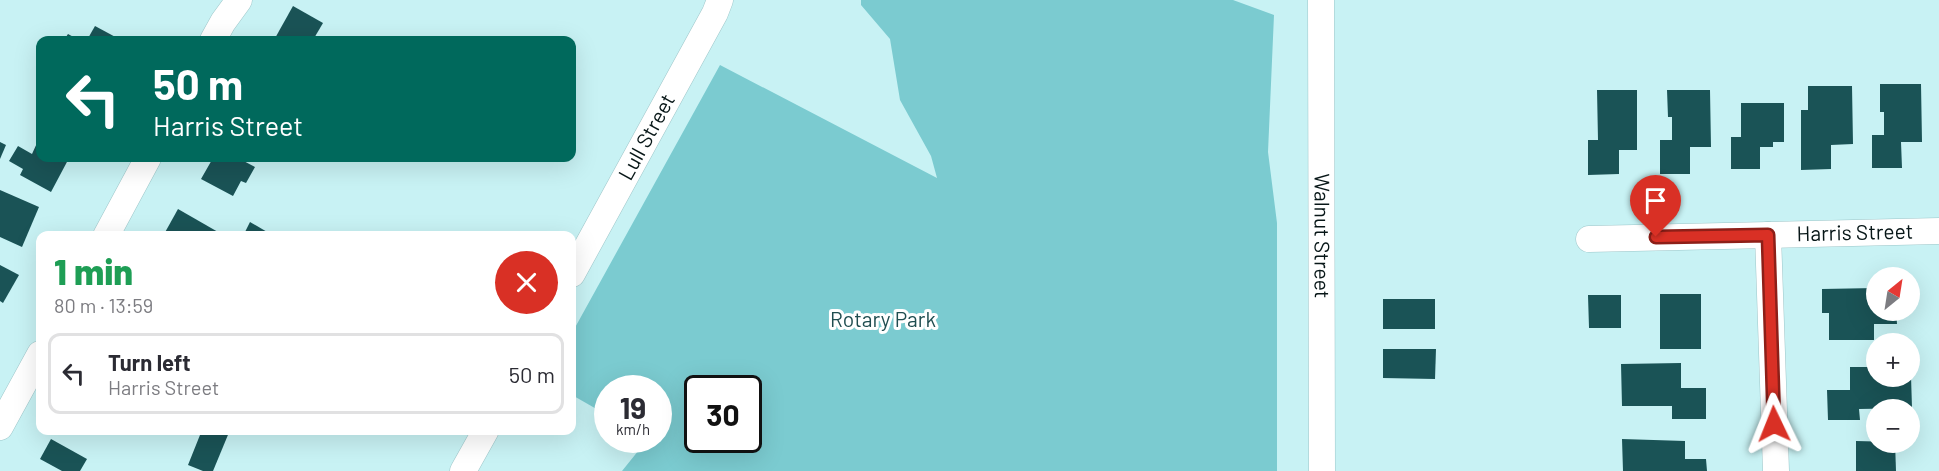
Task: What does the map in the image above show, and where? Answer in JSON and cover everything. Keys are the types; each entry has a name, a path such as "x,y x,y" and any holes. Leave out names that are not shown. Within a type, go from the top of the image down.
{"street":[{"path":"220,21 239,0"},
{"name":"Lull Street","path":"576,267 720,0"},
{"name":"Walnut Street","path":"1321,0 1322,471"},
{"path":"108,231 146,162"},
{"name":"Harris Street","path":"1589,239 1939,231"},
{"path":"1768,235 1776,471"},
{"path":"0,427 36,361"},
{"path":"463,471 483,435"}],"green space":[{"name":"Rotary Park","path":"861,0 1233,0 1274,15 1268,152 1277,223 1277,471 622,471 637,453 672,453 672,375 594,375 594,408 576,397 576,326 720,65 937,178 931,156 900,100 890,39 861,5"}],"building":[{"path":"293,6 323,23 315,36 276,36"},
{"path":"95,26 114,36 89,36"},
{"path":"1880,84 1921,84 1922,142 1901,142 1902,168 1872,168 1872,135 1884,135 1884,112 1880,112"},
{"path":"1808,86 1852,86 1853,144 1831,145 1831,169 1801,170 1801,110 1808,110"},
{"path":"1597,90 1637,90 1637,150 1619,150 1619,174 1588,175 1588,140 1598,140"},
{"path":"1667,90 1710,90 1711,147 1690,147 1690,174 1660,174 1660,140 1672,140 1672,117 1668,117"},
{"path":"1741,103 1784,103 1784,142 1773,142 1773,147 1760,147 1760,169 1731,169 1731,137 1741,137"},
{"path":"0,142 6,145 0,159"},
{"path":"36,145 36,162 67,162 51,192 20,175 23,169 9,161 18,146 32,154"},
{"path":"211,162 246,162 255,167 246,183 241,181 233,196 201,179"},
{"path":"0,190 39,207 22,247 0,237"},
{"path":"178,209 216,231 166,231"},
{"path":"250,222 265,231 246,231"},
{"path":"0,265 19,275 3,303 0,301"},
{"path":"1866,288 1866,321 1897,321 1897,324 1874,324 1874,333 1866,333 1866,340 1829,340 1829,313 1822,313 1822,289"},
{"path":"1660,294 1701,294 1701,349 1660,349"},
{"path":"1588,295 1621,295 1621,328 1589,328"},
{"path":"1383,299 1435,299 1435,329 1383,329"},
{"path":"1383,349 1436,349 1435,379 1383,378"},
{"path":"1681,363 1681,388 1706,388 1706,419 1672,419 1672,406 1622,406 1621,364"},
{"path":"1850,367 1866,367 1866,387 1911,387 1912,399 1866,399 1866,409 1859,409 1860,420 1828,420 1827,390 1850,390"},
{"path":"200,435 228,435 213,471 203,471 188,465"},
{"path":"51,439 87,459 80,471 62,471 40,459"},
{"path":"1622,439 1685,441 1685,459 1706,459 1707,471 1623,471"},
{"path":"1856,441 1866,441 1866,453 1895,453 1896,471 1856,471"}],"route":[{"path":"1656,237 1768,235 1774,424"}]}
